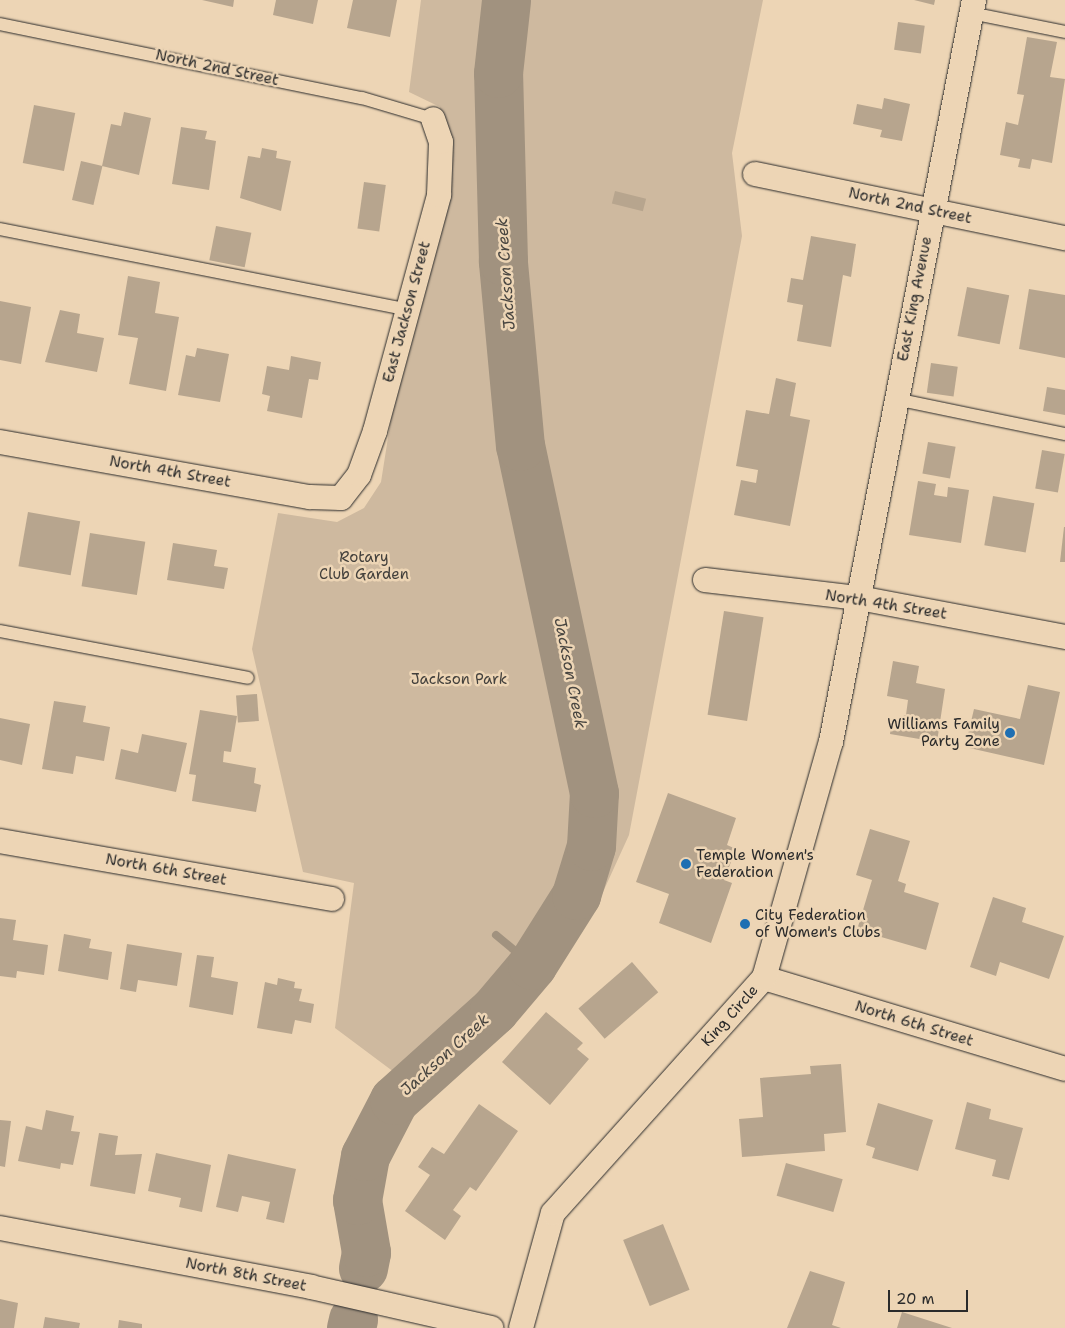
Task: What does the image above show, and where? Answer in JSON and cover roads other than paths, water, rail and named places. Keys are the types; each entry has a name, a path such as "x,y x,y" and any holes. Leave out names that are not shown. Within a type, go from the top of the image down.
{"street":[{"name":"East King Avenue","path":"859,598 931,211 972,7"},
{"name":"East Jackson Street","path":"341,498 359,475 375,431 439,195 441,142 433,118"},
{"name":"North 2nd Street","path":"755,174 1065,238"},
{"name":"North 4th Street","path":"0,442 310,497 341,498"},
{"name":"North 4th Street","path":"705,580 859,598 1065,637"},
{"name":"King Circle","path":"521,1328 553,1213 764,978 831,742 859,598"},
{"name":"North 6th Street","path":"0,841 332,899"},
{"name":"North 6th Street","path":"764,978 1065,1069"},
{"name":"North 8th Street","path":"0,1228 311,1287 490,1328"}],"lane":[{"path":"972,7 1065,32"},
{"name":"North 2nd Street","path":"0,24 362,98 433,118"},
{"path":"0,229 408,310"},
{"path":"896,399 1065,434"},
{"path":"0,631 248,678"}],"waterway":[{"name":"Jackson Creek","path":"363,1268 366,1252 357,1200 365,1156 394,1100 494,1010 532,965 576,895 591,846 594,793 520,446 503,261 498,73 506,0"},
{"path":"496,935 532,965"},
{"name":"Jackson Creek","path":"351,1328 353,1319"}],"place":[{"name":"Williams Family Party Zone","path":"1010,733"},
{"name":"Temple Women's Federation","path":"686,864"},
{"name":"City Federation of Women's Clubs","path":"745,924"}],"park label":[{"name":"Rotary Club Garden","path":"364,566"},
{"name":"Jackson Park","path":"459,680"}]}
